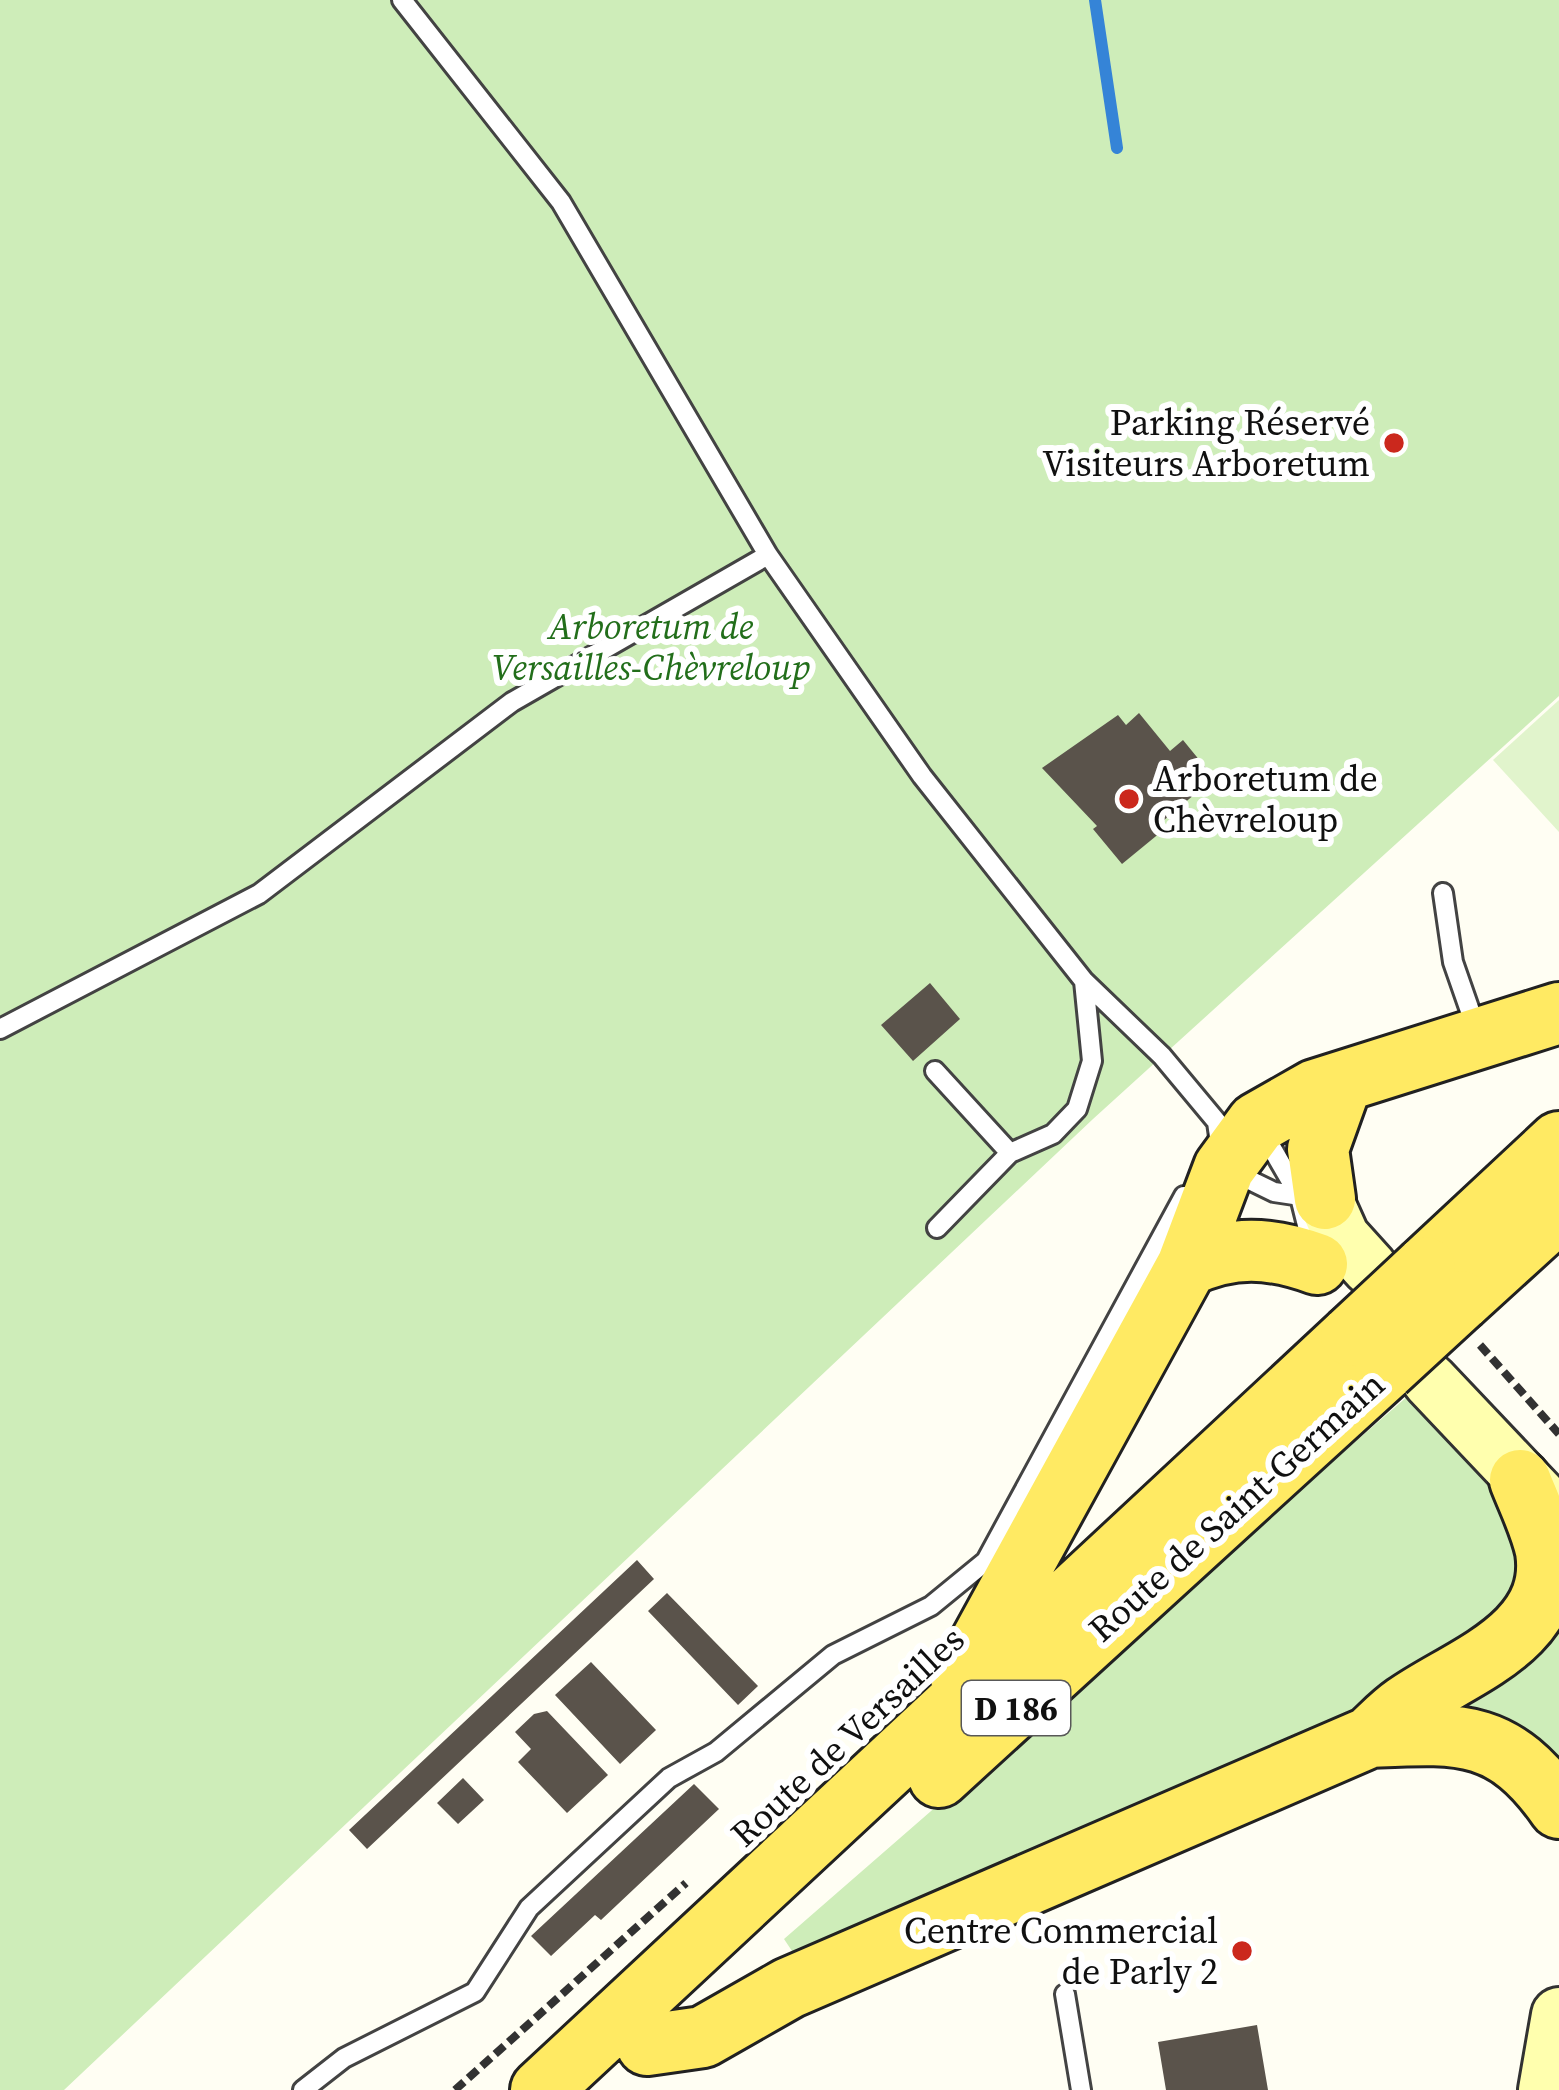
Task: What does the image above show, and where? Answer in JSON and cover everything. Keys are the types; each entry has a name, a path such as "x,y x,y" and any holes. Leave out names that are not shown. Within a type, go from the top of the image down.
{"main road":[{"path":"961,1701 961,1674 1070,1449 1186,1266 1233,1138 1342,1082 1559,1013"},
{"path":"647,2045 703,2037 789,1988 1370,1737 1404,1706 1501,1650 1525,1628 1546,1580 1546,1490 1401,1317 1313,1198 1318,1149 1342,1082"},
{"name":"Route de Saint-Germain","path":"647,2045 1401,1317 1559,1142"},
{"name":"Route de Saint-Germain","path":"541,2090 961,1701 1401,1317 1559,1211"},
{"path":"1186,1266 1243,1249 1278,1250 1401,1317"},
{"path":"1370,1737 1454,1734 1489,1741 1532,1771 1559,1808"},
{"path":"1546,2090 1559,2015"},
{"name":"D 186","path":"599,2090 647,2045"}],"lane":[{"path":"402,0 560,202 768,555 922,776 1084,981 1162,1056 1274,1192 1313,1198"},
{"path":"0,1030 259,894 512,702 768,555"},
{"path":"1443,893 1454,962 1479,1035"},
{"path":"937,1228 1010,1153 1053,1134 1077,1109 1093,1061 1084,981"},
{"path":"935,1071 1010,1153"},
{"path":"1233,1138 1313,1198"},
{"path":"303,2090 344,2058 475,1992 529,1909 669,1778 716,1752 833,1655 931,1606 986,1561 1070,1449 1183,1198 1233,1138"},
{"path":"1065,1994 1081,2090"}],"path":[{"path":"1401,1317 1559,1434"},
{"path":"455,2090 693,1877"}],"green space":[{"name":"Arboretum de Versailles-Chèvreloup","path":"0,0 1559,0 1559,696 1093,1119 64,2090 0,2090"},
{"path":"1559,700 1559,832 1493,760"},
{"path":"1409,1395 1506,1504 1524,1590 1398,1692 802,1966 784,1939"},
{"path":"1559,1592 1559,1777 1459,1707"}],"building":[{"name":"Arboretum de Chèvreloup","path":"1139,713 1170,751 1183,740 1214,778 1157,826 1161,832 1122,864 1093,829 1097,826 1042,768 1118,715 1126,725"},
{"path":"930,983 960,1019 913,1061 881,1025"},
{"path":"637,1560 654,1579 367,1849 349,1830"},
{"path":"667,1593 758,1686 738,1705 648,1611"},
{"path":"591,1662 656,1730 620,1764 555,1695"},
{"path":"547,1711 608,1775 567,1813 518,1762 531,1749 515,1732 534,1714"},
{"path":"463,1778 484,1800 458,1824 437,1803"},
{"path":"694,1784 719,1809 601,1920 595,1915 551,1956 531,1936"},
{"path":"1257,2025 1268,2090 1166,2090 1158,2042"}],"waterway":[{"path":"1095,0 1117,148"}],"place":[{"name":"Parking Réservé Visiteurs Arboretum","path":"1394,443"},
{"name":"Arboretum de Chèvreloup","path":"1129,799"},
{"name":"Centre Commercial de Parly 2","path":"1242,1951"}]}
